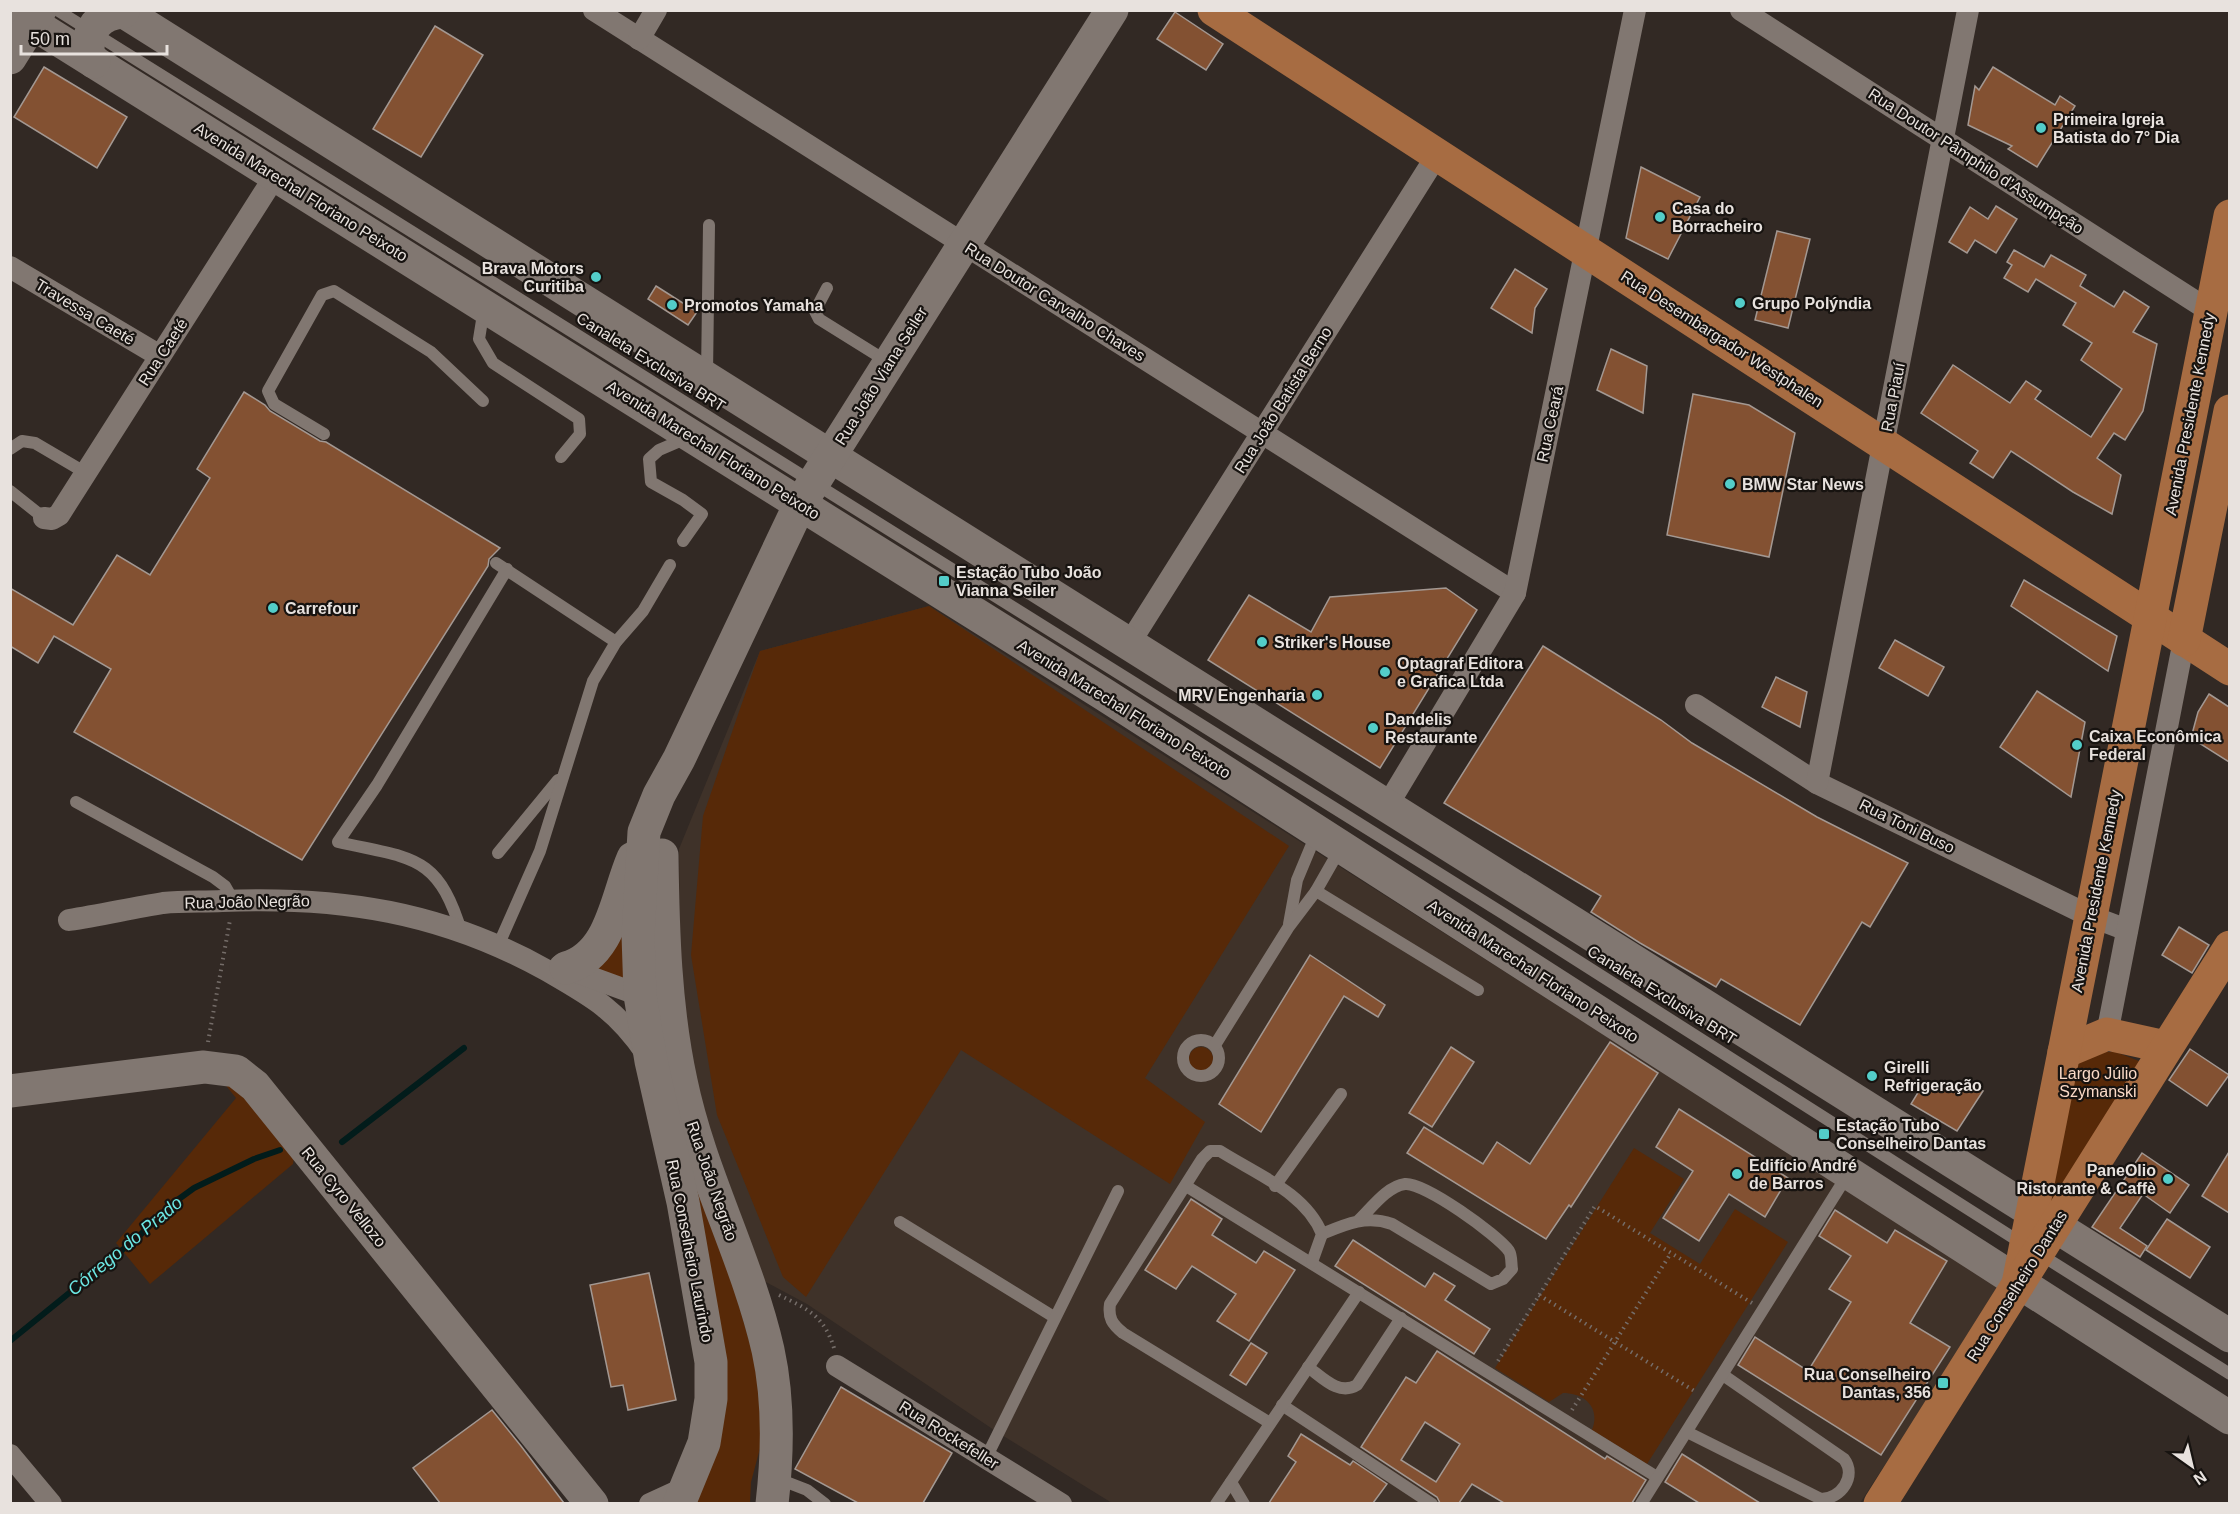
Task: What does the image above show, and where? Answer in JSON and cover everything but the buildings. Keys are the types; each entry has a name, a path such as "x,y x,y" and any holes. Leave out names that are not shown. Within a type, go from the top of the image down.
{"main road":[{"name":"Rua Desembargador Westphalen","path":"1214,10 2229,669"},
{"name":"Avenida Presidente Kennedy","path":"2038,1234 2064,1052 2229,216"},
{"path":"2184,640 2228,420 2189,422"},
{"name":"Rua Conselheiro Dantas","path":"1880,1503 2018,1284 2038,1234 2166,1047 2229,947"},
{"path":"2064,1052 2107,1034 2166,1047"}],"street":[{"name":"Rua Doutor Carvalho Chaves","path":"594,10 1515,593"},
{"path":"639,39 656,10"},
{"name":"Rua João Viana Seiler","path":"654,1000 638,935 644,832 659,795 679,759 814,481 1112,10"},
{"name":"Rua Ceará","path":"1387,806 1515,593 1635,10"},
{"name":"Rua Doutor Pâmphilo d'Assumpção","path":"1741,10 2210,311"},
{"name":"Rua Piauí","path":"1817,783 1968,10"},
{"path":"92,47 105,17 122,11"},
{"name":"Avenida Marechal Floriano Peixoto","path":"122,11 707,379 814,481 1105,695 2229,1418"},
{"path":"10,58 35,14"},
{"name":"Avenida Marechal Floriano Peixoto","path":"35,14 92,47 275,176 691,436 814,481 1129,644 1387,806 2038,1234 2229,1336"},
{"name":"Rua João Batista Berno","path":"1129,644 1437,155"},
{"name":"Rua Caeté","path":"44,518 52,519 59,514 275,176"},
{"name":"Travessa Caeté","path":"10,267 160,357"},
{"path":"2107,1034 2184,640"},
{"name":"Rua Toni Buso","path":"1696,705 1817,783 2090,916 2127,930"},
{"name":"Rua João Viana Seiler","path":"654,1000 663,943 662,847 668,801 679,759"},
{"path":"566,968 581,964 593,955 603,941 644,832"},
{"name":"Rua João Negrão","path":"69,921 165,903 283,898 351,903 413,916 498,946 524,958 608,1007 627,1025 651,1061"},
{"name":"Rua João Negrão","path":"524,958 566,968 654,1000 697,1139 749,1287 768,1350 776,1399 774,1491"},
{"name":"Rua Conselheiro Laurindo","path":"654,1000 651,1061 683,1202 711,1362 711,1399 704,1443 683,1495"},
{"name":"Rua Cyro Vellozo","path":"10,1091 204,1066 236,1071 255,1086 592,1503"},
{"name":"Rua Rockefeller","path":"837,1366 1061,1503"},
{"path":"10,1455 51,1503"},
{"path":"650,1503 683,1495"}],"lane":[{"name":"Canaleta Exclusiva BRT","path":"92,47 814,481 1076,647 2038,1234 2229,1374"},
{"path":"707,379 708,225"},
{"path":"827,288 815,310 819,319 890,362"},
{"path":"324,434 274,404 268,391 321,295 333,291 431,352 483,401"},
{"path":"484,307 479,339 493,363 579,419 580,434 561,457"},
{"path":"683,541 702,514 651,482 649,459 659,450 691,436"},
{"path":"10,449 22,441 35,443 86,473"},
{"path":"10,491 44,518"},
{"path":"498,946 540,851 562,774 593,681 616,642 643,611 670,565"},
{"path":"462,934 453,904 442,883 415,860 338,842 377,785 463,641 501,566 616,642"},
{"name":"Canaleta Exclusiva BRT","path":"1076,647 1105,695"},
{"path":"498,853 562,774"},
{"path":"76,802 213,877 225,886 234,900"},
{"path":"1215,1045 1288,928 1316,891 1329,840"},
{"path":"1288,928 1297,880 1329,840"},
{"path":"1316,891 1478,990"},
{"path":"1275,1186 1341,1094"},
{"path":"1270,1423 1122,1333 1113,1325 1108,1314 1110,1304 1202,1159 1210,1151 1220,1151 1304,1204 1316,1218 1322,1234 1312,1262"},
{"path":"1641,1503 1848,1174"},
{"path":"1322,1234 1358,1221 1377,1219 1392,1224 1491,1284 1503,1279 1512,1269 1511,1254 1498,1238 1422,1188 1406,1184 1393,1188 1358,1221"},
{"path":"1186,1186 1658,1477"},
{"path":"986,1458 1118,1191"},
{"path":"900,1222 1054,1317"},
{"path":"1216,1503 1359,1292"},
{"path":"1308,1367 1341,1390 1348,1390 1357,1385 1401,1318"},
{"path":"1687,1432 1821,1499 1831,1499 1840,1494 1849,1474 1848,1465 1844,1459 1723,1375"},
{"path":"1282,1405 1432,1503"},
{"path":"1231,1482 1244,1503"},
{"path":"774,1491 807,1490 825,1503"}],"path":[{"path":"204,1066 234,900"},
{"path":"1490,1373 1595,1206 1762,1310"},
{"path":"1566,1420 1671,1253"},
{"path":"749,1287 776,1293 820,1319 828,1330 837,1366"},
{"path":"1539,1295 1707,1399"}],"shaded area":[{"path":"929,606 2001,1287 1860,1503 1112,1503 997,1432 807,1304 764,1281 702,1107 680,999 679,849 760,651"}],"green space":[{"path":"929,606 1289,846 1145,1078 1205,1122 1170,1184 961,1050 806,1297 783,1277 717,1115 691,955 703,816 760,651"},
{"path":"626,890 626,979 595,970"},
{"path":"653,1009 755,1361 763,1437 751,1482 750,1503 693,1503 718,1441"},
{"path":"1201,1047 1206,1048 1212,1054 1212,1064 1206,1070 1201,1071 1196,1070 1190,1064 1189,1059 1190,1054 1196,1048"},
{"name":"Largo Júlio Szymanski","path":"2105,1052 2116,1052 2144,1063 2056,1204 2048,1199 2074,1068 2083,1060"},
{"path":"219,1077 234,1078 295,1148 293,1164 150,1284 116,1243 236,1098"},
{"path":"1634,1148 1684,1179 1650,1233 1700,1264 1735,1209 1788,1242 1647,1464 1592,1430 1594,1415 1589,1403 1584,1399 1563,1393 1549,1402 1495,1368"}],"waterway":[{"name":"Córrego do Prado","path":"342,1142 464,1048"},
{"name":"Córrego do Prado","path":"10,1341 137,1238 172,1204 194,1188 254,1159 280,1150"}],"place":[{"name":"Primeira Igreja Batista do 7° Dia","path":"2041,128"},
{"name":"Casa do Borracheiro","path":"1660,217"},
{"name":"Brava Motors Curitiba","path":"596,277"},
{"name":"Grupo Polýndia","path":"1740,303"},
{"name":"Promotos Yamaha","path":"672,305"},
{"name":"BMW Star News","path":"1730,484"},
{"name":"Estação Tubo João Vianna Seiler","path":"944,581"},
{"name":"Carrefour","path":"273,608"},
{"name":"Striker's House","path":"1262,642"},
{"name":"Optagraf Editora e Grafica Ltda","path":"1385,672"},
{"name":"MRV Engenharia","path":"1317,695"},
{"name":"Dandelis Restaurante","path":"1373,728"},
{"name":"Caixa Econômica Federal","path":"2077,745"},
{"name":"Girelli Refrigeração","path":"1872,1076"},
{"name":"Estação Tubo Conselheiro Dantas","path":"1824,1134"},
{"name":"Edifício André de Barros","path":"1737,1174"},
{"name":"PaneOlio Ristorante & Caffè","path":"2168,1179"},
{"name":"Rua Conselheiro Dantas, 356","path":"1943,1383"}]}
